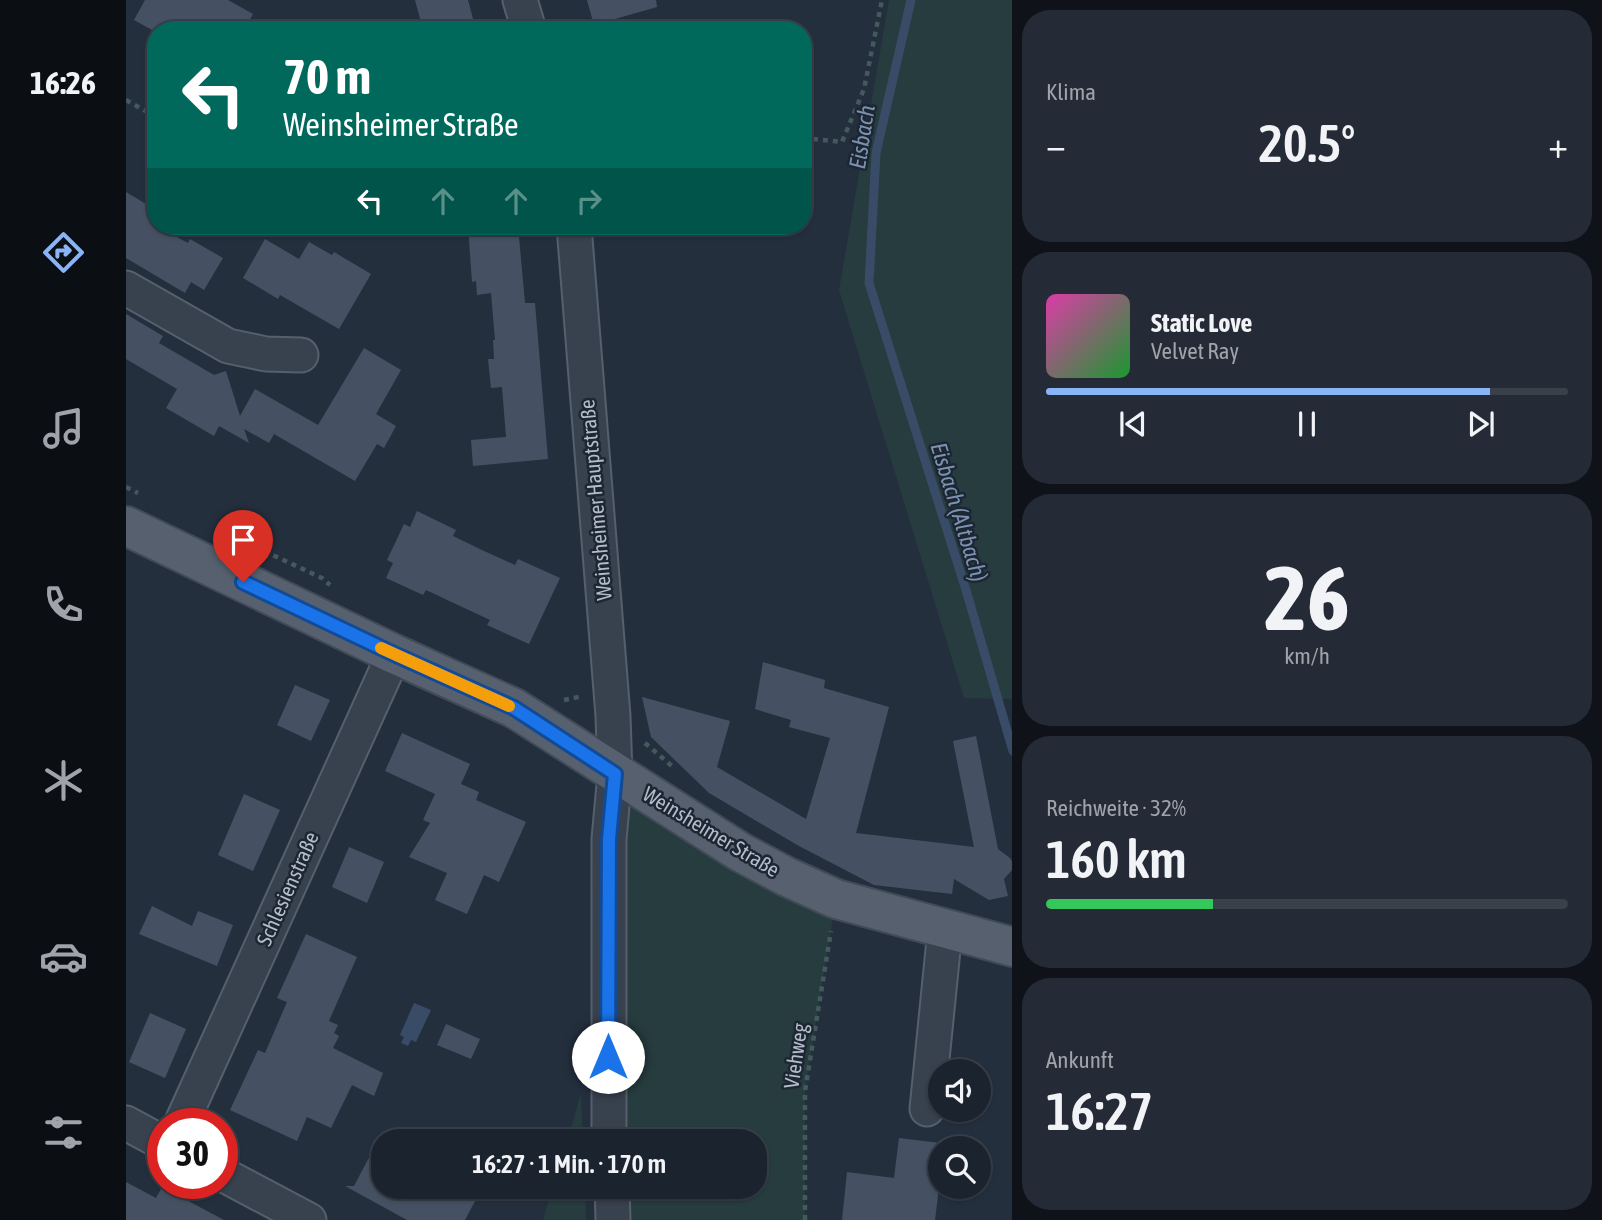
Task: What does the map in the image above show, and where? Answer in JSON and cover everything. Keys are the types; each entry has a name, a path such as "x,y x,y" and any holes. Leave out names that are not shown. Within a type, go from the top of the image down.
{"main road":[{"name":"Weinsheimer Straße","path":"126,526 514,708 740,852 787,877 836,899 1012,947"}],"street":[{"path":"520,0 526,21"},
{"name":"Weinsheimer Hauptstraße","path":"575,235 613,716 615,774 609,839 609,1129"},
{"path":"126,288 228,346 266,354 301,355"},
{"name":"Schlesienstraße","path":"188,1108 394,654"},
{"path":"927,1110 945,930"},
{"path":"126,1123 147,1134"},
{"path":"238,1182 309,1220"},
{"path":"612,1199 613,1220"}],"path":[{"path":"812,139 842,142 864,89 882,0"},
{"path":"126,100 147,112"},
{"path":"562,700 587,695 674,768"},
{"name":"Viehweg","path":"805,1220 805,1091 836,899"}],"green space":[{"path":"889,0 1012,0 1012,699 964,698 839,290"},
{"path":"615,774 836,899 805,1091 805,1220 613,1220 612,1199 767,1199 767,1129 609,1129"},
{"path":"581,1094 582,1129 571,1129"},
{"path":"549,1199 585,1199 586,1220 543,1220"}],"water":[{"path":"414,1003 431,1010 416,1042 411,1040 408,1046 401,1043 404,1037 400,1035"}],"building":[{"path":"145,0 228,0 253,14 249,21 147,21 147,27 134,20"},
{"path":"415,0 468,0 474,21 421,21"},
{"path":"587,0 656,0 657,7 608,21 593,21"},
{"path":"126,192 147,205 147,235 173,235 188,243 190,239 223,258 204,290 191,282 185,293 126,258"},
{"path":"469,235 519,235 525,303 535,303 548,459 473,466 471,440 506,437 502,387 491,388 488,359 494,359 495,340 491,293 477,295 476,281 472,282"},
{"path":"265,239 299,259 309,242 332,255 334,252 371,274 339,329 280,295 278,299 243,278"},
{"path":"126,314 163,336 159,343 214,375 226,371 240,416 255,389 318,425 364,348 401,370 376,414 396,426 384,448 377,444 355,481 274,434 269,443 244,429 249,443 219,426 214,436 166,408 177,389 126,359"},
{"path":"417,511 456,530 453,536 484,551 515,565 518,559 560,578 529,644 487,625 490,620 426,590 423,595 386,578 393,563 387,560 404,524 410,527"},
{"path":"763,662 825,680 824,688 889,707 856,833 974,847 953,741 976,736 998,849 1012,861 1012,870 1004,879 1008,896 989,900 954,879 952,894 874,885 799,846 709,793 651,737 642,697 730,721 717,767 806,819 830,738 789,727 791,720 755,709"},
{"path":"295,685 330,700 311,741 277,725"},
{"path":"402,733 470,764 461,784 479,792 476,800 526,822 499,882 484,875 467,914 435,900 447,873 409,857 430,823 423,820 435,794 385,771"},
{"path":"244,794 280,810 253,871 218,855"},
{"path":"349,847 384,862 367,903 332,887"},
{"path":"152,906 192,926 198,911 233,925 217,966 139,934"},
{"path":"306,934 357,957 329,1021 338,1025 334,1033 339,1036 333,1048 383,1073 374,1096 352,1085 331,1128 307,1117 297,1141 238,1114 238,1108 231,1108 258,1050 265,1053 287,1002 277,998"},
{"path":"150,1013 186,1029 165,1078 129,1062"},
{"path":"446,1024 480,1039 471,1059 437,1045"},
{"path":"899,1138 928,1142 928,1199 938,1199 935,1220 842,1220 847,1172 894,1178"},
{"path":"371,1154 371,1199 476,1199 465,1220 407,1220 345,1186 354,1186"},
{"path":"126,1182 147,1193 147,1199 185,1199 224,1220 126,1220"}],"waterway":[{"name":"Eisbach (Altbach)","path":"911,0 876,153 869,283 966,590 1012,748"}],"slow traffic":[{"path":"381,648 509,706"}],"route":[{"path":"243,582 514,708 615,774 609,839 608,1057"}],"water label":[{"name":"Eisbach","path":"862,137"}]}
